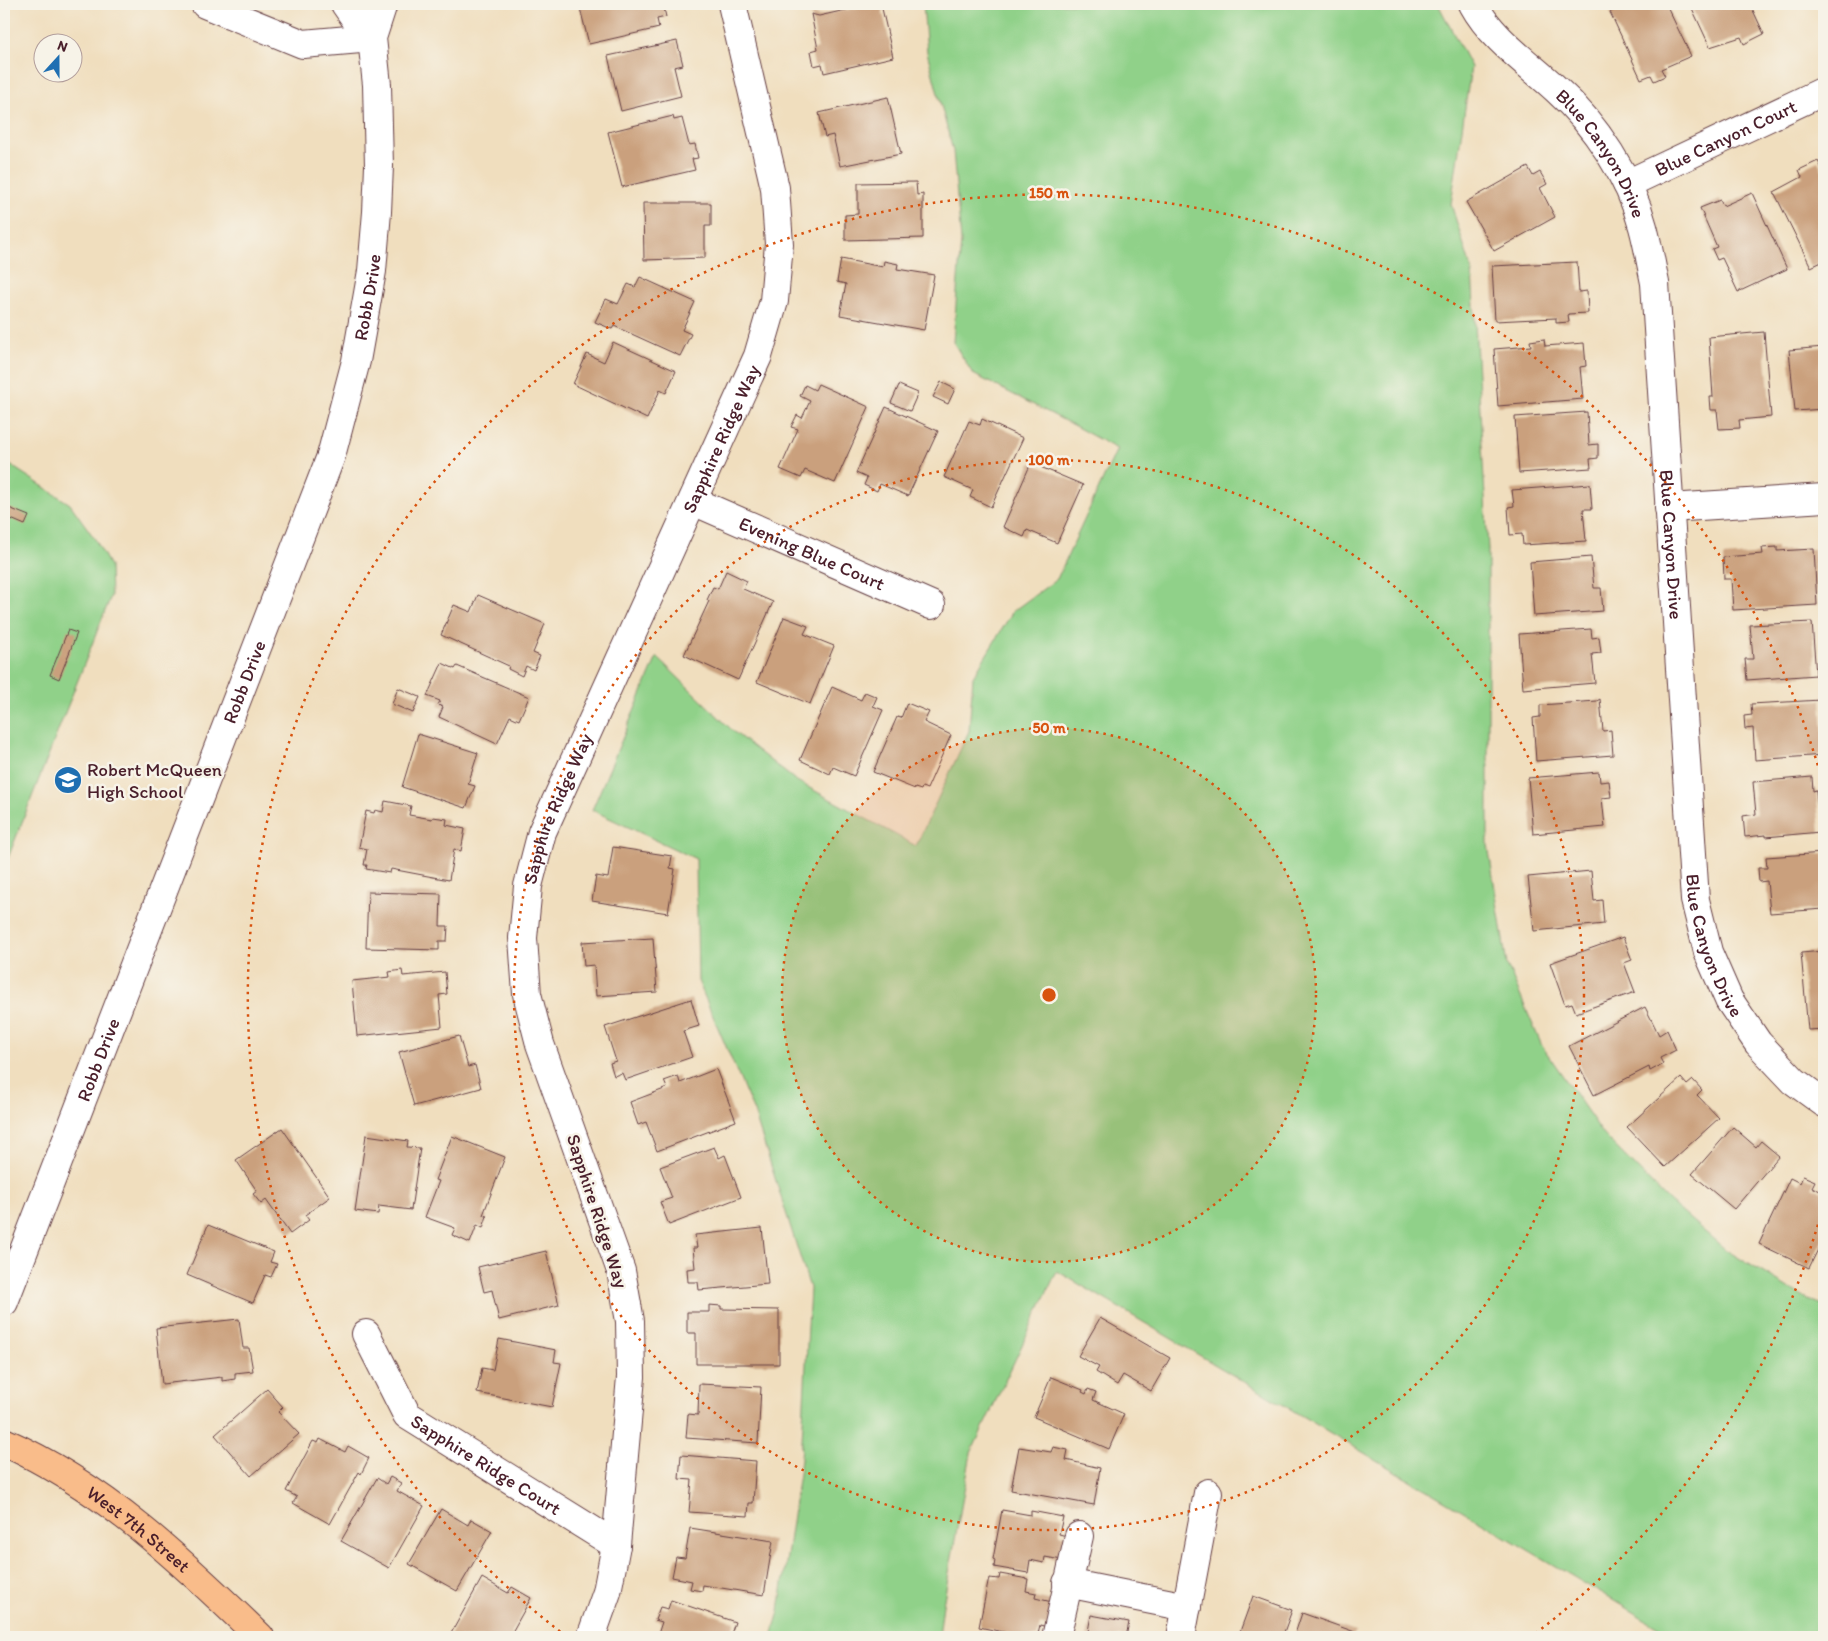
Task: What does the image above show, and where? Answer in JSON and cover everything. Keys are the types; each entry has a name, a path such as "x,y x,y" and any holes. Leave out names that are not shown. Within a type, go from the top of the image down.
{"main road":[{"name":"West 7th Street","path":"4,1442 53,1466 95,1492 190,1568 260,1637"}],"street":[{"path":"205,4 303,44 372,38"},
{"path":"345,4 372,38"},
{"name":"Robb Drive","path":"4,1302 332,456 356,361 372,271 379,166 377,85 372,38 383,4"},
{"name":"Sapphire Ridge Way","path":"591,1637 607,1592 616,1545 631,1377 630,1321 621,1270 540,1044 527,994 523,938 528,886 542,832 758,356 774,301 779,244 775,188 732,4"},
{"name":"Blue Canyon Drive","path":"1472,4 1504,44 1559,92 1598,134 1627,184 1643,226 1654,283 1696,900 1708,952 1729,1000 1758,1043 1794,1081 1824,1103"},
{"name":"Blue Canyon Court","path":"1627,184 1824,91"},
{"path":"1669,508 1824,498"},
{"name":"Evening Blue Court","path":"693,501 931,604"},
{"name":"Sapphire Ridge Court","path":"366,1334 408,1416 616,1545"},
{"path":"1181,1637 1208,1493"},
{"path":"1057,1633 1079,1536"},
{"path":"1067,1583 1187,1606"}],"green space":[{"path":"923,4 1438,4 1471,67 1451,204 1472,271 1488,549 1488,845 1507,965 1542,1046 1604,1135 1670,1202 1726,1250 1808,1300 1824,1305 1824,1637 1675,1637 1057,1271 971,1453 943,1605 939,1637 772,1637 779,1611 801,1460 810,1288 754,1112 698,981 696,859 592,810 657,657 734,732 795,780 916,846 969,731 973,677 1013,611 1057,579 1117,449 973,374 953,342 961,241 953,151 927,52"},
{"path":"4,461 70,504 95,539 110,566 111,596 4,868"}],"building":[{"path":"579,4 663,4 666,17 657,19 659,28 589,44"},
{"path":"872,4 881,4 893,57 824,73 822,64 814,66 811,51 818,49 811,14 819,16"},
{"path":"1629,4 1666,4 1691,56 1661,69 1665,76 1654,81 1651,75 1641,79 1610,12"},
{"path":"1690,4 1750,4 1764,34 1744,44 1741,37 1710,47"},
{"path":"677,41 683,65 674,67 681,96 621,111 608,56"},
{"path":"888,97 901,154 840,166 833,135 825,137 819,113"},
{"path":"673,116 674,120 682,118 689,145 695,144 698,158 692,159 695,170 622,187 608,132"},
{"path":"1818,161 1824,173 1824,261 1811,267 1774,192 1802,177 1799,170"},
{"path":"1528,167 1533,176 1540,172 1547,184 1540,188 1555,217 1494,251 1466,202"},
{"path":"916,182 917,195 923,194 923,238 845,240 845,215 858,214 858,183"},
{"path":"1752,193 1787,269 1738,292 1722,258 1717,260 1712,249 1717,247 1700,208 1720,200 1723,206"},
{"path":"643,203 711,203 711,226 705,226 705,258 644,260"},
{"path":"841,259 883,267 884,261 898,264 897,269 934,275 924,330 840,315 846,284 837,282"},
{"path":"1577,262 1579,292 1587,291 1588,313 1568,314 1569,322 1556,323 1556,318 1495,321 1492,266"},
{"path":"640,277 695,302 682,330 691,334 680,356 614,326 612,329 595,322 606,299 618,304 628,284 635,287"},
{"path":"1764,332 1771,417 1739,420 1740,428 1719,429 1717,410 1711,410 1710,397 1713,397 1709,337"},
{"path":"1544,339 1545,346 1584,343 1586,366 1580,367 1583,399 1498,406 1494,349 1531,346 1530,341"},
{"path":"613,342 676,371 666,393 660,390 647,419 573,384 587,354 604,362"},
{"path":"1824,347 1824,409 1795,411 1789,350"},
{"path":"941,382 955,389 948,404 933,397"},
{"path":"818,384 869,407 835,483 805,470 801,478 780,469 798,429 791,427 797,415 802,418 810,401 800,396 805,385 815,390"},
{"path":"899,385 918,393 910,411 891,403"},
{"path":"886,407 938,431 908,496 880,484 877,491 864,485 867,478 856,473"},
{"path":"1587,412 1589,445 1598,444 1598,458 1590,459 1591,468 1519,473 1515,417"},
{"path":"982,419 1023,438 991,507 970,497 973,490 944,477 969,421 980,425"},
{"path":"1031,463 1083,485 1057,543 1027,530 1024,537 1003,527"},
{"path":"1590,484 1592,509 1583,509 1586,541 1523,545 1522,534 1510,535 1508,507 1514,506 1512,490"},
{"path":"4,506 29,516 25,525 4,516"},
{"path":"1777,547 1777,551 1814,549 1817,605 1733,610 1731,579 1724,579 1723,557 1763,554 1762,548"},
{"path":"1591,557 1594,588 1601,588 1603,611 1534,616 1530,562"},
{"path":"726,571 747,581 743,589 773,602 738,680 684,655 709,601 707,600 713,587 718,589"},
{"path":"478,595 545,624 533,653 540,656 534,670 526,666 522,676 508,669 509,666 441,635 454,605 471,612"},
{"path":"784,617 808,626 804,634 834,646 810,704 757,682"},
{"path":"1812,622 1816,675 1747,680 1745,659 1753,659 1750,625"},
{"path":"1591,629 1592,638 1599,637 1601,653 1592,654 1595,683 1523,689 1519,634"},
{"path":"68,630 77,633 59,679 50,675"},
{"path":"442,663 455,669 457,666 529,697 519,720 510,716 497,744 439,717 443,707 438,705 440,701 427,696"},
{"path":"832,687 861,700 865,692 877,697 873,706 883,710 854,776 833,767 830,774 800,760"},
{"path":"398,688 420,697 413,713 392,704"},
{"path":"1600,699 1603,731 1611,730 1613,755 1536,761 1533,718 1540,717 1540,705 1597,701"},
{"path":"1821,700 1824,755 1755,760 1753,728 1745,729 1744,716 1752,715 1751,704"},
{"path":"907,703 929,712 924,722 951,735 927,789 922,787 921,790 915,789 873,772 897,717 901,718"},
{"path":"418,734 478,753 468,784 475,786 466,808 402,787"},
{"path":"1599,772 1600,782 1609,781 1611,797 1602,798 1605,827 1533,834 1528,778"},
{"path":"1812,777 1813,791 1816,790 1820,832 1745,837 1743,816 1756,814 1753,782"},
{"path":"385,801 411,806 409,815 432,819 433,817 447,819 446,825 465,829 461,851 454,849 449,880 391,869 390,873 366,869 367,865 364,865 367,849 359,847 366,811 374,813 375,810 383,812"},
{"path":"613,847 672,856 670,868 675,869 668,913 592,901 596,876 608,878"},
{"path":"1824,853 1824,909 1770,913 1767,881 1759,882 1758,868 1767,868 1766,857"},
{"path":"1591,871 1594,901 1602,900 1604,924 1534,931 1528,877"},
{"path":"368,892 441,894 440,926 448,926 447,941 439,941 439,950 366,948"},
{"path":"1623,937 1632,960 1624,963 1635,992 1576,1013 1572,1003 1565,1005 1550,963"},
{"path":"653,938 657,992 596,996 594,965 584,966 582,942"},
{"path":"1824,951 1824,1029 1808,1030 1801,953"},
{"path":"402,970 403,976 445,972 447,994 439,995 442,1027 357,1036 352,981 390,977 389,972"},
{"path":"691,999 699,1026 683,1031 692,1057 625,1080 622,1073 614,1076 610,1063 616,1061 605,1027"},
{"path":"1645,1007 1659,1035 1667,1030 1676,1050 1660,1058 1663,1064 1650,1071 1649,1067 1594,1095 1569,1046"},
{"path":"459,1036 468,1067 475,1065 481,1088 414,1106 399,1052"},
{"path":"716,1069 736,1121 657,1151 646,1122 638,1125 630,1102 667,1088 664,1081 678,1076 680,1083"},
{"path":"1681,1078 1687,1085 1693,1080 1702,1090 1697,1095 1719,1118 1665,1167 1627,1127"},
{"path":"1733,1127 1756,1147 1761,1141 1779,1156 1734,1209 1692,1174"},
{"path":"282,1128 330,1197 305,1215 309,1220 290,1234 266,1200 261,1204 253,1194 257,1191 236,1160"},
{"path":"366,1135 408,1141 407,1147 420,1148 411,1210 379,1206 378,1214 355,1211"},
{"path":"452,1136 505,1157 483,1215 487,1216 483,1228 477,1225 470,1243 452,1235 455,1228 425,1217 439,1181 435,1180"},
{"path":"714,1147 719,1158 725,1155 741,1197 669,1225 660,1202 672,1198 660,1167"},
{"path":"1803,1176 1815,1181 1812,1187 1824,1193 1824,1237 1809,1268 1759,1244 1790,1178 1800,1183"},
{"path":"208,1225 274,1252 270,1262 277,1264 271,1277 265,1275 253,1303 187,1275"},
{"path":"762,1228 768,1284 699,1290 698,1282 688,1282 687,1269 695,1268 693,1248 697,1248 695,1235"},
{"path":"546,1251 559,1305 499,1320 492,1290 484,1292 478,1267"},
{"path":"709,1305 721,1306 721,1309 779,1310 779,1364 696,1364 696,1333 687,1333 687,1312 709,1312"},
{"path":"1100,1318 1170,1358 1151,1391 1123,1375 1117,1385 1096,1372 1099,1367 1078,1356"},
{"path":"239,1319 243,1348 249,1348 253,1371 235,1373 235,1379 222,1381 222,1377 162,1384 156,1328"},
{"path":"499,1339 556,1350 554,1362 561,1363 552,1407 477,1393 482,1368 493,1370"},
{"path":"1051,1377 1083,1390 1082,1392 1086,1394 1088,1389 1096,1392 1093,1400 1124,1414 1109,1449 1034,1417"},
{"path":"699,1384 761,1387 758,1443 686,1438 688,1414 698,1415"},
{"path":"267,1389 283,1407 278,1412 299,1434 251,1476 215,1435"},
{"path":"320,1439 345,1452 348,1446 369,1458 330,1524 293,1503 297,1497 286,1491 313,1441 318,1443"},
{"path":"1019,1447 1051,1452 1053,1447 1068,1450 1066,1460 1100,1468 1094,1505 1011,1490"},
{"path":"681,1455 756,1461 753,1503 749,1503 748,1516 689,1512 692,1480 679,1479"},
{"path":"390,1477 401,1483 397,1491 424,1506 389,1568 341,1541 377,1478 386,1484"},
{"path":"441,1509 468,1525 471,1519 492,1531 457,1591 409,1564"},
{"path":"1002,1510 1031,1515 1031,1511 1063,1517 1059,1534 1067,1536 1062,1560 1045,1557 1044,1563 1030,1560 1028,1573 994,1567 995,1560 993,1559"},
{"path":"690,1528 773,1541 764,1595 703,1585 702,1591 690,1589 692,1581 672,1577 676,1557 685,1558"},
{"path":"1000,1574 1028,1579 1026,1591 1036,1593 1035,1598 1052,1602 1047,1627 1040,1625 1037,1637 1007,1637 1008,1633 979,1627 989,1578 999,1579"},
{"path":"482,1578 508,1593 512,1587 531,1598 511,1634 517,1637 449,1637"},
{"path":"1253,1596 1292,1610 1283,1635 1280,1637 1238,1637"},
{"path":"671,1600 735,1622 730,1637 657,1637 662,1622 655,1620 660,1607 668,1609"},
{"path":"1302,1613 1355,1632 1353,1637 1294,1637"},
{"path":"1091,1615 1129,1622 1126,1637 1087,1637"}],"place":[{"name":"Robert McQueen High School","path":"68,780"}]}
